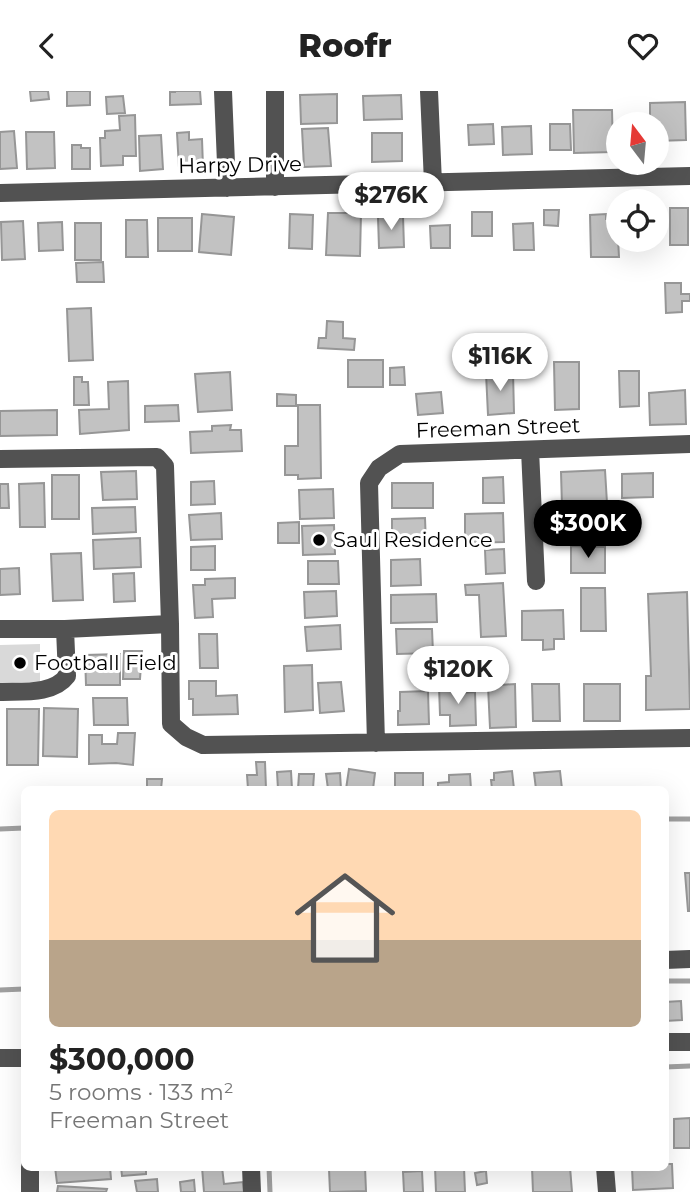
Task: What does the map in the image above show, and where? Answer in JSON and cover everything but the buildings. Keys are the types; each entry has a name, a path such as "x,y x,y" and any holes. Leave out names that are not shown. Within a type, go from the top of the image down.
{"street":[{"path":"223,91 226,188"},
{"path":"275,91 275,187"},
{"path":"429,91 433,183"},
{"name":"Harpy Drive","path":"0,193 690,176"},
{"name":"Freeman Street","path":"376,743 369,483 379,468 400,454 690,445"},
{"path":"530,450 536,582"},
{"path":"0,459 157,457 165,466 171,725 186,737 203,745 690,738"},
{"path":"0,629 170,624"},
{"path":"0,692 42,691 63,682 67,676 65,629"},
{"path":"669,960 690,959"},
{"path":"669,1042 690,1042"},
{"path":"0,1058 21,1058"},
{"path":"30,1171 30,1192"},
{"path":"251,1171 252,1192"},
{"path":"606,1171 607,1192"}],"shaded area":[{"name":"Football Field","path":"40,644 40,682 0,683 0,645"}],"waterway":[{"path":"669,819 690,819"},
{"path":"0,829 21,828"},
{"path":"669,981 690,981"},
{"path":"0,990 21,989"},
{"path":"669,1067 690,1066"},
{"path":"269,1171 270,1192"}],"place":[{"name":"Saul Residence","path":"319,540"},
{"name":"Football Field","path":"20,663"}]}
